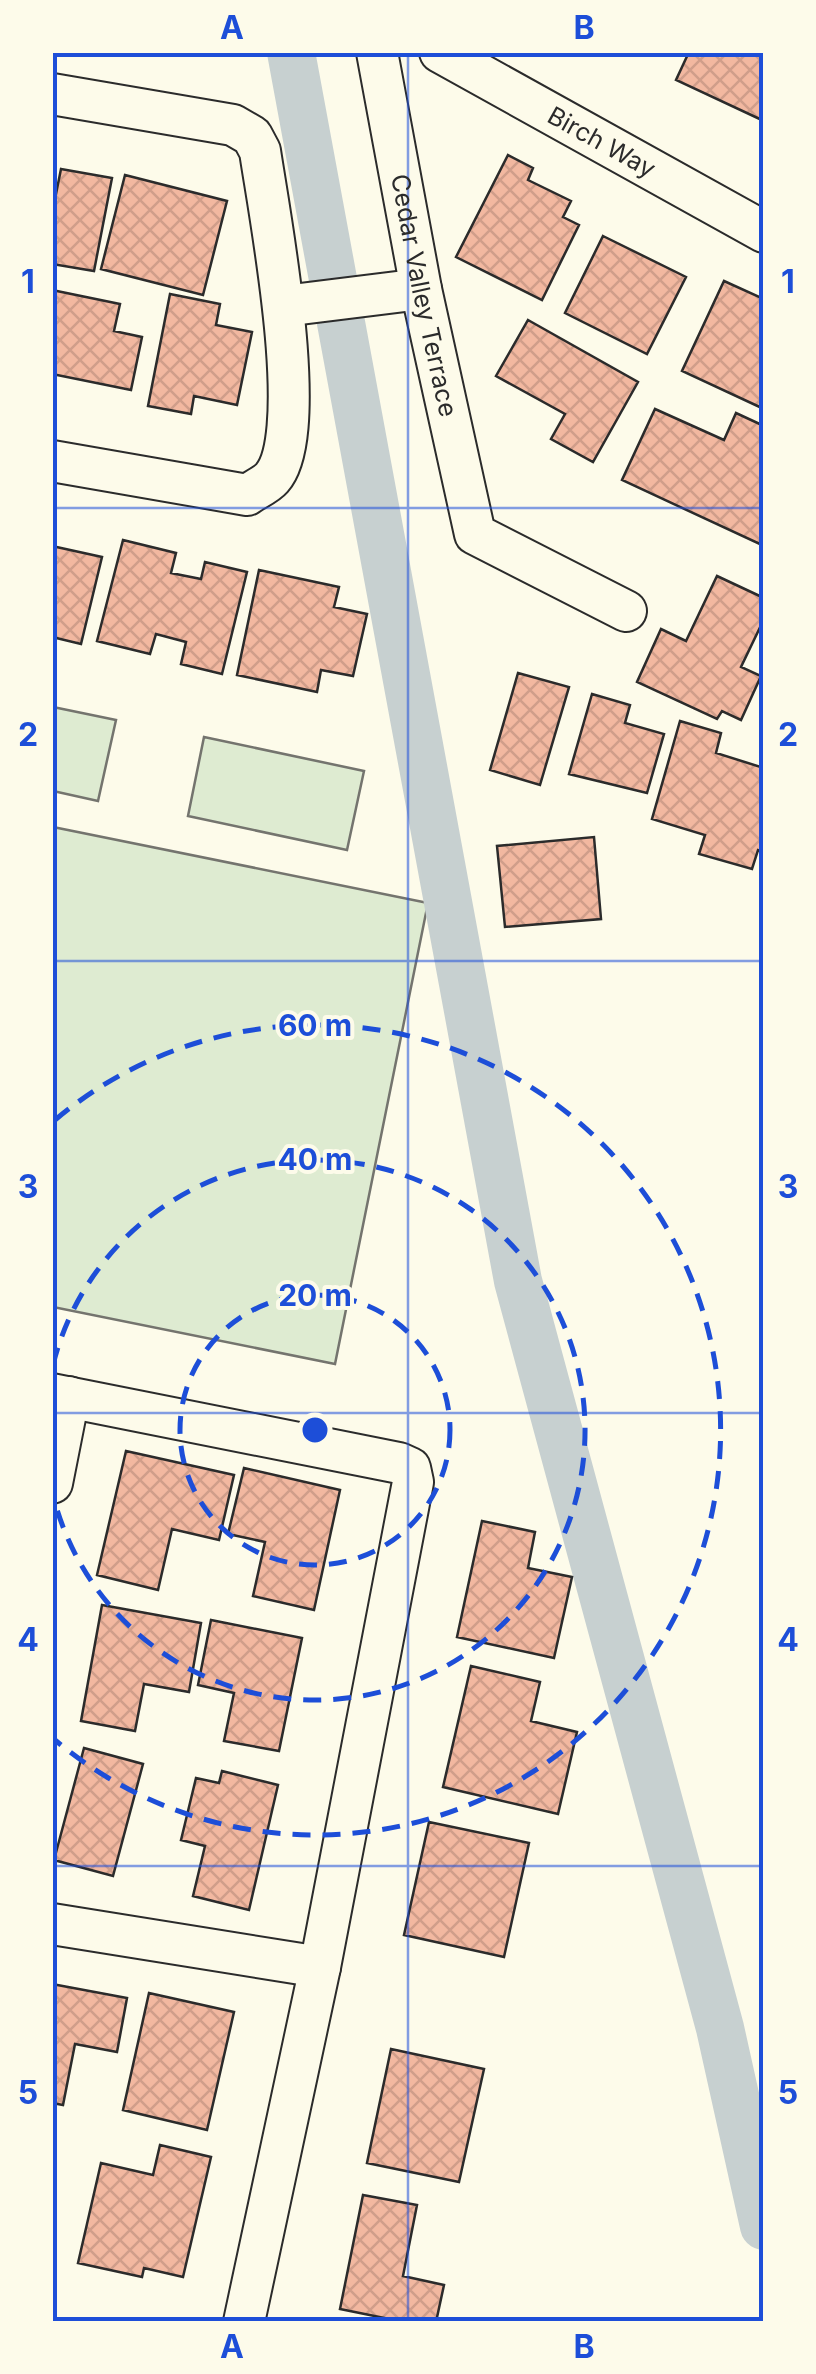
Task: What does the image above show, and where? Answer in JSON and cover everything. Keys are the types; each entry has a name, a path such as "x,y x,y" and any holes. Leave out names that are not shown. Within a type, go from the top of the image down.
{"street":[{"name":"Cedar Valley Terrace","path":"377,52 420,289 474,534 626,611"},
{"name":"Birch Way","path":"440,52 764,232"},
{"path":"52,94 233,125 252,136 260,151 284,306 288,436 273,477 246,496 52,461"},
{"path":"284,306 420,289"},
{"path":"52,1483 60,1395 410,1468 413,1482 320,1967 244,2322"},
{"path":"52,1924 320,1967"}],"green space":[{"path":"53,707 116,720 98,801 53,791"},
{"path":"204,737 364,771 347,850 188,816"},
{"path":"53,827 428,903 335,1364 53,1307"}],"building":[{"path":"689,52 764,52 764,121 676,80"},
{"path":"508,155 533,168 528,180 571,201 563,217 579,225 542,300 456,257"},
{"path":"61,169 112,178 94,271 52,264 52,214"},
{"path":"125,175 227,201 203,295 101,269"},
{"path":"603,236 686,277 647,354 565,313"},
{"path":"724,281 764,299 764,409 682,371"},
{"path":"52,290 120,304 114,331 142,337 131,390 52,374"},
{"path":"170,294 220,304 216,325 252,332 237,405 194,396 191,414 148,406"},
{"path":"528,320 638,382 593,462 551,439 565,414 496,376"},
{"path":"655,409 724,440 736,413 764,426 762,545 622,480"},
{"path":"123,540 176,553 171,573 201,579 205,562 247,572 222,674 181,664 186,642 156,634 150,654 97,641"},
{"path":"52,546 102,557 81,644 52,637"},
{"path":"259,570 339,587 334,607 367,614 353,676 321,670 317,692 237,675"},
{"path":"717,576 764,598 764,619 741,667 761,676 741,720 722,711 717,719 637,682 661,629 686,641"},
{"path":"518,673 569,687 540,785 490,770"},
{"path":"592,694 630,705 625,723 664,734 647,793 569,774"},
{"path":"680,721 721,733 716,753 764,768 764,852 758,850 752,869 699,854 705,835 652,819"},
{"path":"594,837 601,919 505,927 497,846"},
{"path":"126,1451 234,1475 219,1540 172,1529 158,1590 97,1575"},
{"path":"244,1468 340,1490 314,1610 253,1596 265,1542 228,1534"},
{"path":"482,1521 535,1532 528,1568 572,1577 554,1658 457,1637"},
{"path":"102,1605 201,1623 189,1692 144,1684 135,1731 81,1721"},
{"path":"211,1620 302,1638 279,1751 224,1741 234,1693 198,1685"},
{"path":"471,1666 540,1682 531,1721 577,1732 558,1814 443,1787"},
{"path":"84,1748 143,1764 113,1876 54,1860"},
{"path":"222,1771 278,1785 249,1910 193,1896 205,1846 181,1840 196,1778 219,1783"},
{"path":"429,1822 529,1843 504,1957 404,1935"},
{"path":"52,1984 127,1998 117,2052 75,2044 63,2105 52,2103"},
{"path":"149,1993 234,2012 207,2130 123,2110"},
{"path":"391,2049 484,2069 459,2182 367,2163"},
{"path":"160,2145 211,2157 183,2277 144,2268 142,2277 78,2263 101,2163 153,2175"},
{"path":"363,2195 417,2205 403,2276 444,2285 436,2322 404,2322 340,2309"}],"waterway":[{"path":"291,52 518,1281 720,2028 764,2226"}]}
